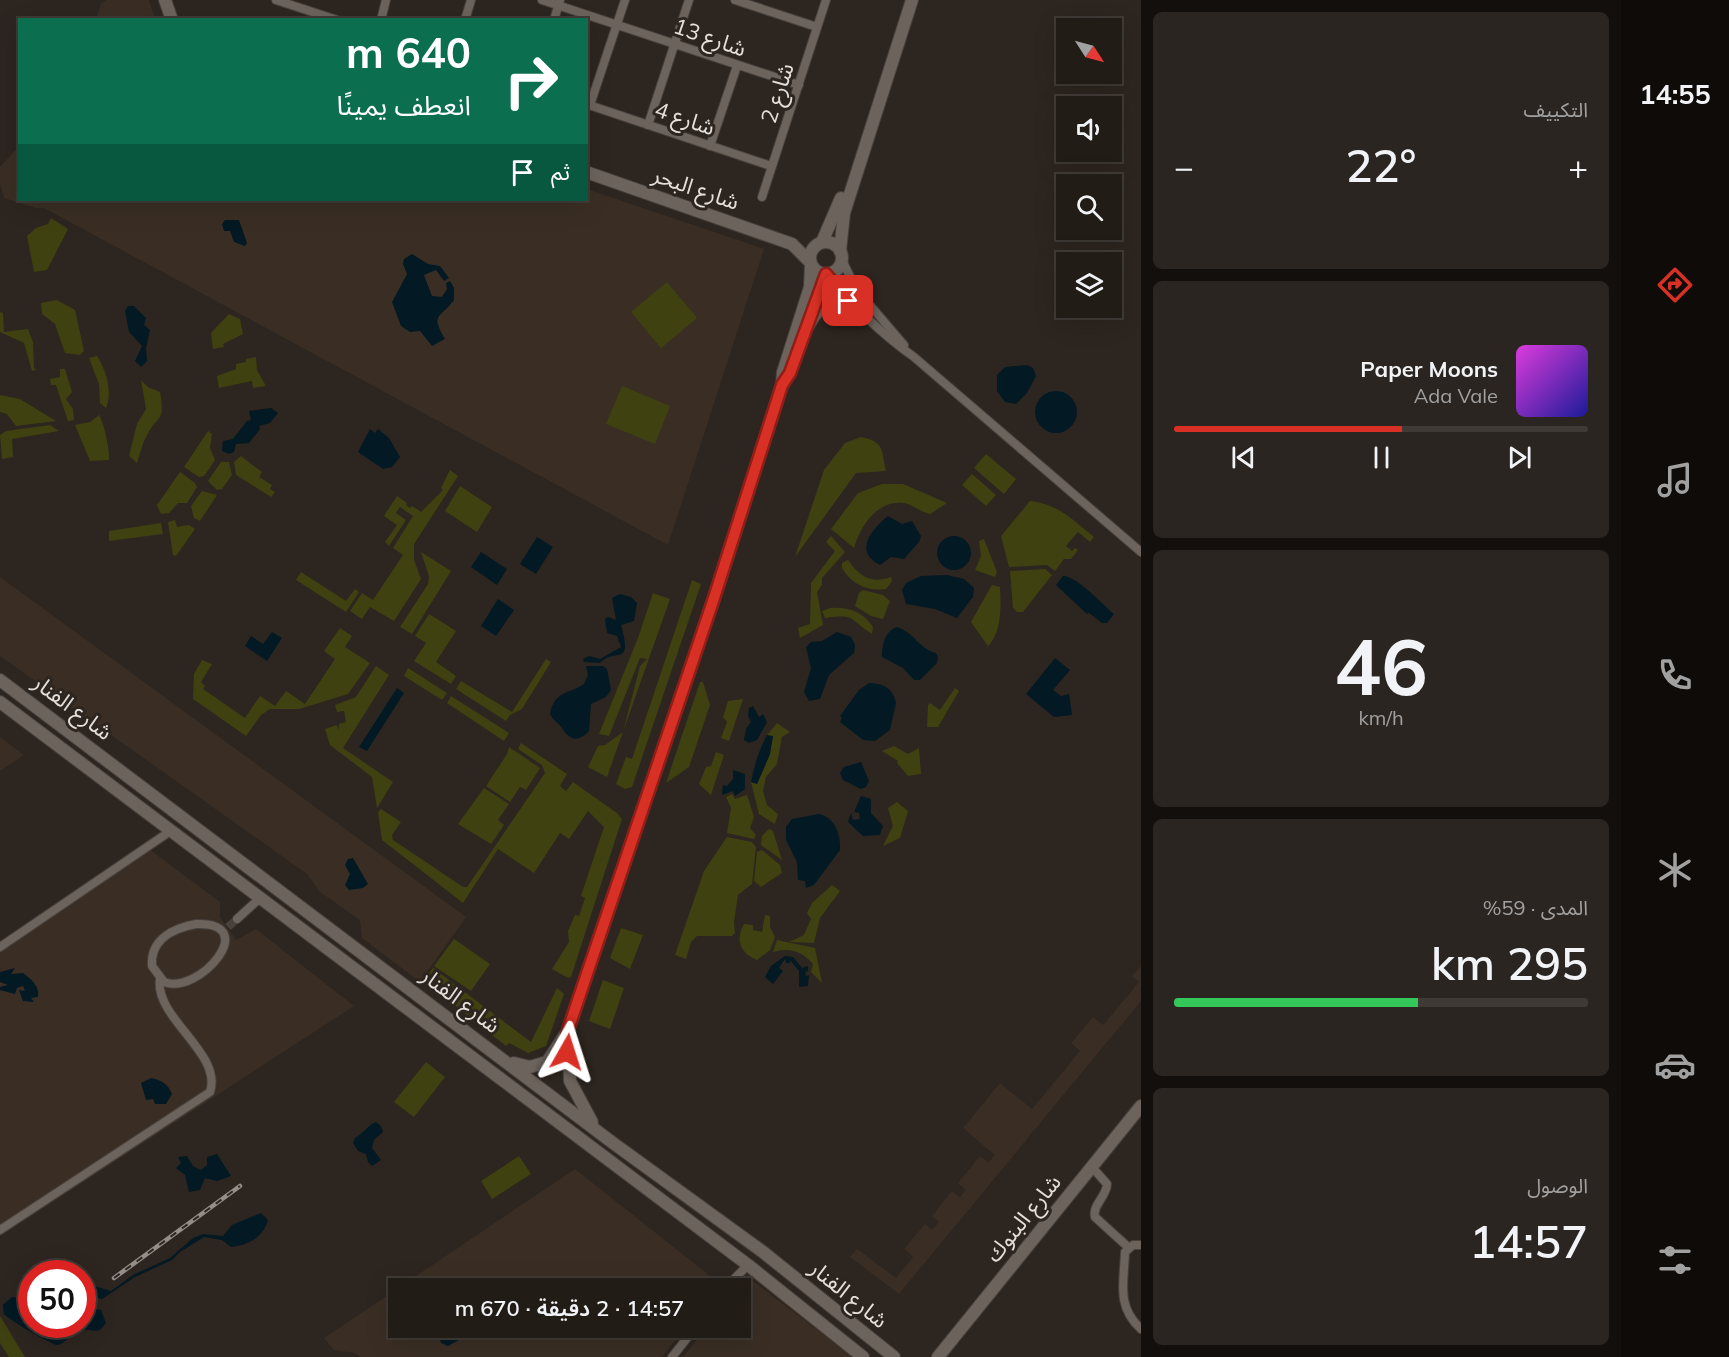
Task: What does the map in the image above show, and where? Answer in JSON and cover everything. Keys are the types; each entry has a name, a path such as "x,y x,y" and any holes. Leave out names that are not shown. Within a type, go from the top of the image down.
{"main road":[{"path":"165,0 171,18"},
{"path":"811,263 817,271 827,274 836,270 841,256 844,213 912,0"},
{"path":"504,1059 524,1066 542,1064 551,1058 568,1030 713,601 782,385 783,372 810,287 812,250 820,243 837,210 875,113"},
{"name":"شارع البحر","path":"588,173 792,244 820,243"},
{"path":"820,243 830,243 841,256"},
{"name":"شارع البحر","path":"792,244 811,263"},
{"path":"782,385 790,373 827,274"},
{"path":"802,338 813,317 823,305 836,303 855,308"},
{"name":"شارع الفنار","path":"0,680 597,1130 764,1252 894,1357"},
{"name":"شارع الفنار","path":"0,702 748,1265 863,1357"},
{"path":"568,1030 567,1063 570,1081 597,1130"},
{"name":"شارع البنوك","path":"938,1357 1141,1106"},
{"path":"723,1247 733,1242 735,1231"},
{"path":"748,1265 756,1255 764,1252"}],"street":[{"path":"276,0 331,18"},
{"path":"382,18 387,0"},
{"path":"466,18 471,0"},
{"name":"شارع 13","path":"542,0 559,3 617,25 799,85"},
{"path":"588,104 625,0"},
{"path":"648,125 689,0"},
{"path":"735,0 817,27"},
{"name":"شارع 2","path":"762,197 826,0"},
{"path":"555,18 559,3"},
{"path":"710,146 737,66"},
{"name":"شارع 4","path":"588,104 771,166"},
{"path":"841,256 856,289 869,307 914,357"},
{"path":"827,274 855,308 882,334 914,357 1141,552"},
{"path":"0,947 172,830"},
{"path":"237,920 260,898"},
{"path":"0,1230 210,1092 209,1068 163,1000 160,979 155,973 152,958 161,939 178,929 196,924 214,925 226,929 224,948 208,968 182,984 173,985 160,979"},
{"path":"1092,1167 1107,1184 1094,1211 1095,1217 1128,1247"},
{"path":"1128,1247 1141,1245"},
{"path":"1128,1247 1125,1252 1123,1304 1130,1319 1141,1329"},
{"path":"735,1278 748,1265"},
{"path":"672,1357 687,1338"}],"shaded area":[{"path":"106,0 149,0 155,18 96,18 101,4"},
{"path":"18,147 18,201 588,201 588,189 764,249 668,545 44,208 36,208 4,198 0,184 0,167"},
{"path":"51,218 68,229 47,270 34,272 27,236 36,228 48,224"},
{"path":"667,282 697,318 661,348 631,312"},
{"path":"57,300 75,310 84,351 80,355 65,353 55,324 42,314 41,303"},
{"path":"0,312 3,313 4,332 28,329 33,342 36,370 32,371 24,343 0,332"},
{"path":"229,314 240,319 243,334 223,344 224,347 213,349 211,333"},
{"path":"97,356 108,381 109,395 106,408 100,403 99,384 89,358"},
{"path":"256,357 257,370 266,386 253,388 252,381 219,388 217,376 236,369 236,364 246,362 246,359"},
{"path":"60,369 65,369 72,392 66,399 73,409 74,420 68,421 56,385 51,385 50,379 60,377"},
{"path":"141,380 148,387 160,392 162,409 160,417 145,438 137,463 129,456 137,424 146,409"},
{"path":"622,386 670,406 655,444 606,424"},
{"path":"0,395 20,399 56,421 16,426 7,414 0,412"},
{"path":"99,415 109,450 109,460 90,461 75,425 90,422"},
{"path":"50,425 59,431 12,439 13,457 2,459 0,435 6,431"},
{"path":"208,431 212,434 210,448 215,460 204,476 199,477 184,467"},
{"path":"861,437 874,441 881,448 886,471 856,473 795,557 824,470 845,443"},
{"path":"986,454 1016,479 1004,494 974,468"},
{"path":"241,456 262,472 259,477 272,485 270,489 275,492 271,497 236,475 234,462"},
{"path":"221,462 229,462 232,475 222,489 217,490 208,481"},
{"path":"450,470 458,476 414,544 414,560 421,579 394,621 370,607 362,619 350,611 362,593 373,600 403,555 393,548 413,516 400,507 396,513 406,520 389,546 385,542 397,525 384,516 397,496 410,508 412,506 421,512 443,490 441,488"},
{"path":"180,472 197,487 187,503 178,503 169,513 161,514 157,505"},
{"path":"972,474 996,495 986,506 962,485"},
{"path":"882,484 903,484 947,503 930,514 903,503 885,506 871,516 865,524 854,548 831,529 858,493"},
{"path":"460,486 492,507 477,532 445,511"},
{"path":"202,491 217,495 200,521 194,518 191,506"},
{"path":"1030,501 1057,509 1094,537 1090,542 1078,532 1066,546 1072,551 1075,548 1078,550 1071,559 1064,559 1055,571 1047,565 1009,567 1001,536"},
{"path":"175,520 177,527 189,525 195,529 176,556 173,555 168,522"},
{"path":"161,523 163,534 109,541 109,531"},
{"path":"831,536 845,552 822,578 822,585 817,592 823,625 800,638 798,628 810,624 811,583 835,551 826,542"},
{"path":"984,539 997,572 995,577 975,570 981,556 979,541"},
{"path":"421,552 451,571 412,634 400,627 428,584 429,576"},
{"path":"848,560 862,575 878,580 891,577 892,581 886,589 879,590 861,586 842,568 842,563"},
{"path":"1045,569 1052,575 1023,612 1017,612 1013,608 1010,571"},
{"path":"301,572 346,601 355,589 359,592 346,612 296,580"},
{"path":"0,577 466,917 420,982 362,938 360,920 320,892 307,874 0,656"},
{"path":"692,580 701,584 632,787 625,789 616,784 626,757 632,759"},
{"path":"992,585 1000,587 1000,610 996,633 988,646 971,622"},
{"path":"863,590 883,595 890,601 883,619 871,616 855,606 859,593"},
{"path":"653,593 670,599 623,731 640,666 647,659 640,658 609,736 599,734 638,638"},
{"path":"830,608 849,609 860,614 873,627 872,634 851,618 825,618 822,611"},
{"path":"429,614 456,631 436,662 456,676 451,684 414,661 426,643 415,636"},
{"path":"340,628 352,636 345,647 370,663 348,694 299,709 270,709 261,715 246,736 193,699 194,674 202,660 212,664 201,682 205,686 203,689 245,718 260,696 275,706 286,691 305,704 335,659 324,651"},
{"path":"546,659 551,662 522,709 510,715 506,721 456,689 461,681 512,712"},
{"path":"376,666 389,675 343,748 393,782 377,808 372,777 330,745 325,729 337,725 339,730 339,724 346,722 344,711 337,712 335,705 356,697"},
{"path":"408,668 447,693 442,700 404,676"},
{"path":"700,682 703,682 710,705 689,767 666,783"},
{"path":"955,688 959,691 938,727 927,727 928,705 930,703 940,710"},
{"path":"451,696 509,733 504,741 447,703"},
{"path":"743,699 729,741 721,738 727,722 723,717 728,701"},
{"path":"777,723 790,732 782,737 777,764 766,777 763,791 767,805 778,814 775,824 759,814 751,782 757,784 770,754 772,737 767,735"},
{"path":"623,732 607,777 588,767 598,746 605,745"},
{"path":"0,737 24,755 0,771"},
{"path":"521,743 567,774 560,786 566,791 573,782 622,819 571,977 568,978 552,969 569,942 568,931 575,915 579,916 585,898 581,896 604,827 588,811 569,839 560,833 534,873 498,849 463,903 382,840 378,812 381,809 401,822 392,835 393,840 463,887 467,887 545,773 542,765 518,749"},
{"path":"894,746 908,754 919,748 921,774 908,776 897,763 898,761 882,751"},
{"path":"509,747 540,768 526,790 520,787 510,802 486,786 507,754"},
{"path":"716,752 724,755 711,795 699,784 706,767 711,766"},
{"path":"484,788 509,804 498,820 504,825 491,844 458,824"},
{"path":"732,794 735,799 747,795 754,817 750,828 756,835 754,839 727,833 731,808 726,797"},
{"path":"897,802 908,811 900,838 883,846 893,826 888,808"},
{"path":"769,829 773,831 782,860 761,845 762,836"},
{"path":"727,837 752,842 756,847 752,884 738,895 734,922 735,933 732,936 697,936 691,942 686,959 675,955 704,871"},
{"path":"149,849 220,902 220,917 236,940 256,929 354,1006 0,1236 0,951"},
{"path":"762,850 780,865 782,873 761,887 754,881 757,852"},
{"path":"832,885 840,891 820,918 814,943 789,942 804,935 811,919 807,913 812,903"},
{"path":"765,915 770,916 770,927 775,937 770,950 757,960 743,950 740,935 744,924 753,925 753,930 762,932"},
{"path":"621,928 643,935 630,969 610,958"},
{"path":"454,939 490,964 471,991 434,966"},
{"path":"777,940 815,948 822,983 811,972 813,964 804,956 790,950 773,952"},
{"path":"1141,966 1141,1001 899,1294 850,1257 857,1249 896,1278 913,1257 904,1249 925,1224 932,1230 939,1222 932,1216 952,1191 960,1197 966,1190 958,1183 980,1156 988,1163 995,1155 963,1128 1000,1083 1032,1109 1080,1051 1071,1043 1093,1017 1103,1025 1139,982 1132,976"},
{"path":"433,968 531,1042 557,988 564,994 546,1046 528,1053 509,1043 506,1046 423,980"},
{"path":"603,980 624,988 610,1029 589,1021"},
{"path":"426,1062 445,1077 414,1117 394,1102"},
{"path":"519,1156 531,1174 492,1199 481,1181"},
{"path":"575,1169 713,1278 413,1278"},
{"path":"751,1280 853,1357 683,1357 698,1338 751,1338"},
{"path":"388,1295 388,1338 677,1338 662,1357 360,1357 355,1353 334,1350 324,1338"},
{"path":"0,1316 25,1357 9,1357 0,1343"}],"water":[{"path":"225,220 239,220 247,243 245,246 234,242 230,231 224,231 222,224"},
{"path":"412,254 428,264 440,266 449,278 444,281 436,270 424,275 432,296 442,297 447,289 446,283 450,281 454,288 454,300 438,320 445,339 432,346 420,331 410,332 401,326 392,302 407,274 403,264 404,259"},
{"path":"128,306 134,306 146,318 144,325 150,330 146,348 147,361 141,367 135,361 142,346 129,332 125,311"},
{"path":"1027,365 1033,368 1036,376 1027,393 1016,404 1005,402 997,391 997,375 1005,367"},
{"path":"1056,391 1064,392 1071,397 1076,404 1076,420 1071,427 1064,432 1056,433 1048,432 1041,427 1036,420 1035,412 1036,404 1041,397 1048,392"},
{"path":"271,408 278,413 270,423 259,426 260,429 249,443 236,444 234,452 229,454 222,451 223,441 233,439 247,421 251,420 249,411"},
{"path":"370,429 375,433 378,429 389,438 400,457 392,467 383,469 358,452"},
{"path":"888,516 902,524 912,521 921,536 919,542 904,559 891,557 880,565 872,559 866,547 871,534"},
{"path":"954,536 966,541 971,553 966,565 954,570 942,565 937,553 942,541"},
{"path":"537,537 553,547 536,574 520,564"},
{"path":"481,552 507,569 497,585 471,567"},
{"path":"947,575 964,579 974,588 973,597 957,618 935,609 906,604 902,590 906,583 921,576"},
{"path":"1063,576 1082,585 1114,614 1107,623 1102,623 1089,613 1087,614 1056,585"},
{"path":"620,594 631,597 637,603 634,621 621,625 624,652 600,663 584,662 583,659 589,656 600,659 621,647 617,636 607,633 605,619 608,617 616,620 612,598"},
{"path":"498,599 514,610 496,636 481,626"},
{"path":"897,627 903,629 925,648 936,653 938,657 937,663 920,680 914,680 903,668 882,657 885,639"},
{"path":"272,632 282,638 267,661 245,646 251,636 263,644"},
{"path":"837,632 851,637 855,645 854,653 829,675 820,699 809,701 804,692 811,668 806,647 811,642 822,641"},
{"path":"1055,658 1070,670 1053,690 1061,696 1069,694 1072,715 1054,717 1026,694"},
{"path":"586,666 603,666 607,669 611,690 606,697 591,704 589,731 581,737 574,738 568,735 550,713 559,697 584,684 588,675"},
{"path":"869,683 887,688 893,694 896,703 890,730 875,741 863,740 840,722 842,718 840,716 859,690"},
{"path":"397,688 404,693 367,751 359,747"},
{"path":"753,706 759,717 763,714 767,722 757,740 749,743 744,740 746,729 751,722 748,716 749,708"},
{"path":"767,735 773,736 770,754 757,784 751,782 752,776"},
{"path":"861,762 869,781 866,787 861,789 843,780 840,773 844,767"},
{"path":"733,770 745,774 745,789 735,796 733,791 722,795 723,785 727,786 733,779"},
{"path":"861,796 871,799 871,813 883,826 880,835 863,836 848,822 851,813 853,820 860,819 859,813 854,812"},
{"path":"819,814 829,819 836,828 840,850 814,885 806,888 805,881 798,880 797,862 786,840 786,827 792,819"},
{"path":"353,858 368,884 363,888 349,890 345,885 350,874 345,865 348,859"},
{"path":"785,956 793,957 802,968 808,966 808,971 805,972 806,976 809,975 808,986 799,987 799,971 790,960 790,963 786,963 785,959 779,968 783,971 773,984 765,977 771,966"},
{"path":"15,968 11,974 23,973 36,986 38,997 31,998 34,1002 23,1001 19,990 25,991 23,986 17,988 15,994 0,990 0,987 8,985 0,982 0,972"},
{"path":"151,1078 164,1083 172,1094 166,1104 155,1104 153,1099 146,1100 141,1083"},
{"path":"376,1122 381,1126 383,1132 374,1140 372,1148 381,1160 372,1166 366,1154 358,1151 353,1143 355,1138"},
{"path":"217,1154 231,1176 217,1181 205,1178 200,1190 189,1192 185,1175 176,1168 181,1163 178,1157 187,1156 193,1166 201,1170 207,1165 207,1157"},
{"path":"261,1213 268,1220 259,1236 243,1245 231,1247 222,1240 204,1237 180,1252 172,1260 135,1277 102,1299 96,1298 96,1286 111,1291 133,1275 170,1258 193,1238 203,1234 223,1236 232,1225"},
{"path":"12,1297 18,1298 18,1324 4,1314 3,1305"},
{"path":"96,1309 101,1310 106,1323 100,1330 96,1330"},
{"path":"42,1338 68,1338 61,1344 54,1344"},
{"path":"439,1338 462,1338 448,1346 441,1343"}],"tunnel":[{"path":"228,927 237,919"}],"railway":[{"path":"114,1278 240,1186"}],"route":[{"path":"567,1052 568,1030 714,598 782,385 790,373 826,274 848,301"}]}
